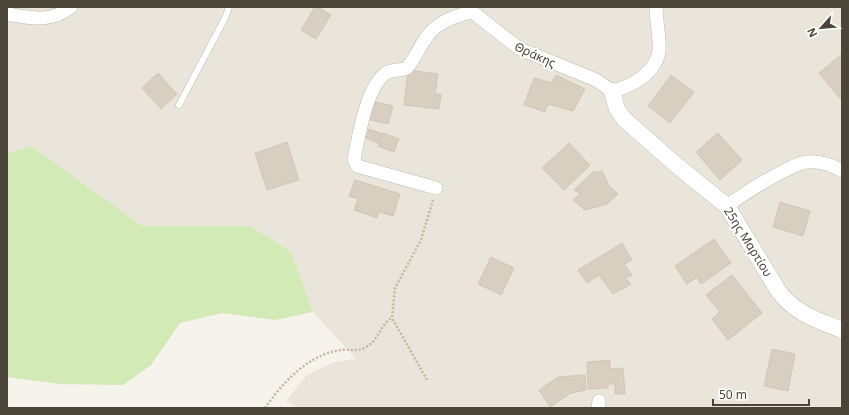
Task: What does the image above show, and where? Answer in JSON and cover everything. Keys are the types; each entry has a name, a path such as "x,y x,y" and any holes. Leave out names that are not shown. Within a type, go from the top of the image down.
{"street":[{"path":"7,14 39,19 64,12 71,7"},
{"path":"612,91 630,85 642,77 650,70 657,58 659,46 656,7"},
{"path":"436,188 357,166 354,159 369,97 375,84 388,72 407,68 425,39 439,25 468,9"},
{"name":"Θράκης","path":"468,9 520,49 596,80 612,91"},
{"name":"25ης Μαρτίου","path":"612,91 617,109 624,119 675,164 727,206 779,292 788,302 804,315 842,330"},
{"path":"727,206 762,182 798,164 808,162 839,167"}],"lane":[{"path":"179,105 225,18 229,7"}],"path":[{"path":"427,380 392,318 395,288 421,240 436,188"},
{"path":"265,408 273,396 289,379 309,362 324,355 342,350 358,350 365,348 380,334 384,324 392,318"}],"shaded area":[{"path":"7,7 842,7 842,408 298,408 286,401 306,376 334,362 356,359 313,312 291,252 251,226 142,226 31,146 7,153"}],"green space":[{"path":"31,146 142,226 251,226 291,252 313,312 275,320 222,313 180,323 151,365 123,385 61,384 7,377 7,153"}],"building":[{"path":"315,7 318,7 331,15 316,39 301,30"},
{"path":"842,54 842,101 819,73"},
{"path":"408,70 438,74 435,94 441,94 439,109 404,105"},
{"path":"158,73 177,94 161,109 142,88"},
{"path":"556,75 585,89 573,111 548,104 545,112 524,105 534,78 551,83"},
{"path":"671,75 694,92 670,123 648,106"},
{"path":"371,101 393,106 388,124 367,119"},
{"path":"369,129 382,134 378,143 366,138"},
{"path":"383,133 399,139 394,152 378,146"},
{"path":"718,133 742,160 720,180 696,152"},
{"path":"287,142 299,180 267,190 255,153"},
{"path":"569,143 590,165 564,190 542,168"},
{"path":"602,171 610,187 618,194 607,204 585,210 573,200 580,194 574,190 593,172"},
{"path":"355,180 400,194 393,216 379,212 377,218 354,210 358,199 349,196"},
{"path":"780,202 810,211 803,236 773,227"},
{"path":"714,239 731,263 701,284 697,277 687,284 675,266"},
{"path":"622,243 632,260 624,264 632,275 625,278 631,284 613,294 599,275 587,283 578,270"},
{"path":"491,257 514,268 501,295 478,284"},
{"path":"732,275 762,313 728,340 712,319 720,312 706,295"},
{"path":"772,349 795,354 788,391 764,386"},
{"path":"610,360 610,369 623,368 625,394 615,394 615,384 608,384 608,388 588,389 587,362"},
{"path":"585,375 586,390 571,393 550,407 539,390 558,377"}]}
